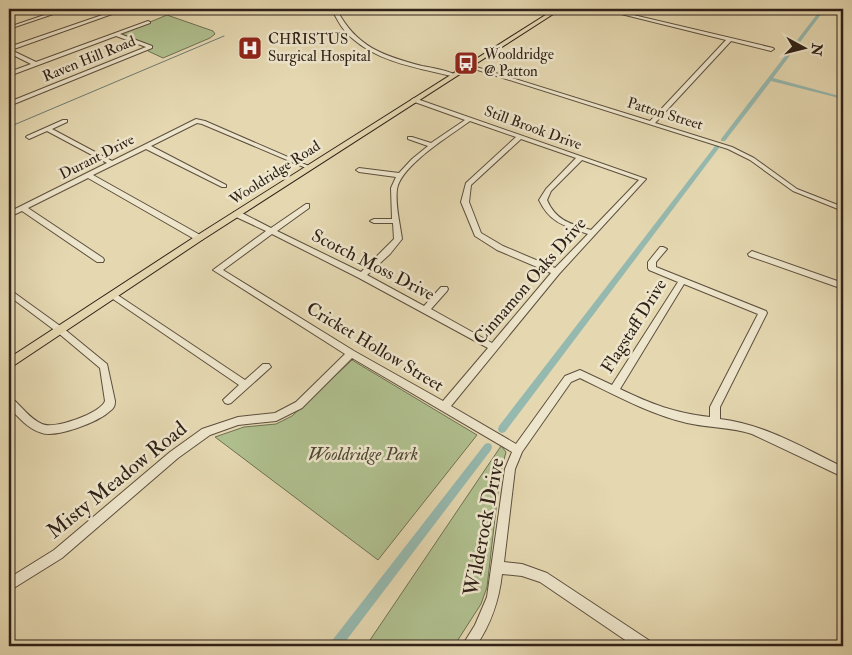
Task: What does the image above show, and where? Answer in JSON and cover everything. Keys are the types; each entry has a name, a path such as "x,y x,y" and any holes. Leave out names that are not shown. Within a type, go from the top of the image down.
{"main road":[{"path":"9,13 18,9"},
{"path":"9,13 26,9"},
{"name":"Wooldridge Road","path":"9,362 199,238 558,9"}],"street":[{"path":"9,28 66,9"},
{"path":"9,50 113,12 102,9"},
{"path":"319,9 343,9 342,22"},
{"path":"334,9 351,36 366,48 450,77"},
{"path":"603,9 771,49"},
{"path":"9,74 148,22"},
{"name":"Raven Hill Road","path":"9,104 150,48 116,34"},
{"path":"651,123 730,39"},
{"path":"9,50 35,64"},
{"name":"Patton Street","path":"468,66 738,151 795,190 843,209"},
{"name":"Still Brook Drive","path":"414,100 643,179"},
{"path":"362,276 398,239 394,189 398,175 470,119"},
{"path":"30,137 65,121"},
{"name":"Durant Drive","path":"9,215 196,121 203,122 308,168"},
{"path":"47,129 111,163"},
{"path":"520,137 468,184 465,202 478,234 500,248 556,272"},
{"path":"410,138 433,146"},
{"path":"146,146 224,186"},
{"path":"580,158 548,190 543,200 548,212 561,222 592,233"},
{"path":"359,170 398,175"},
{"path":"88,175 199,238"},
{"name":"Cinnamon Oaks Drive","path":"444,406 556,272 643,179"},
{"path":"271,232 306,206"},
{"path":"22,208 100,260"},
{"name":"Scotch Moss Drive","path":"237,214 362,276 493,347"},
{"path":"374,221 396,221"},
{"name":"Cricket Hollow Street","path":"271,232 217,270 351,353 518,450"},
{"path":"662,249 652,262 652,268 763,313 715,407 716,422"},
{"path":"752,254 843,286"},
{"name":"Flagstaff Drive","path":"614,390 683,280"},
{"path":"425,310 444,289"},
{"path":"9,292 60,330 104,367 110,402 108,409 93,417 56,430 46,431 38,427 9,401"},
{"path":"113,295 246,385"},
{"name":"Misty Meadow Road","path":"9,585 58,554 174,455 206,432 238,421 276,417 299,405 351,353"},
{"path":"228,400 266,368"},
{"name":"Wilderock Drive","path":"468,646 480,629 493,597 510,469 518,450 568,380 580,374 614,390"},
{"path":"614,390 649,407 670,414 738,425 755,430 843,472"},
{"path":"498,568 522,570 543,577 644,646"}],"green space":[{"path":"167,15 213,31 215,34 210,38 163,58 148,51 147,44 121,34"},
{"name":"Wooldridge Park","path":"352,360 477,435 378,560 215,437 244,427 276,424 292,416"},
{"path":"501,446 506,452 500,475 487,587 481,604 454,646 366,646"}],"waterway":[{"path":"723,140 823,9"},
{"path":"9,127 224,36"},
{"path":"770,79 843,98"},
{"path":"502,429 717,147"},
{"path":"335,646 488,447"}],"place":[{"name":"CHRISTUS Surgical Hospital","path":"250,48"},
{"name":"Wooldridge @ Patton","path":"466,63"}]}
